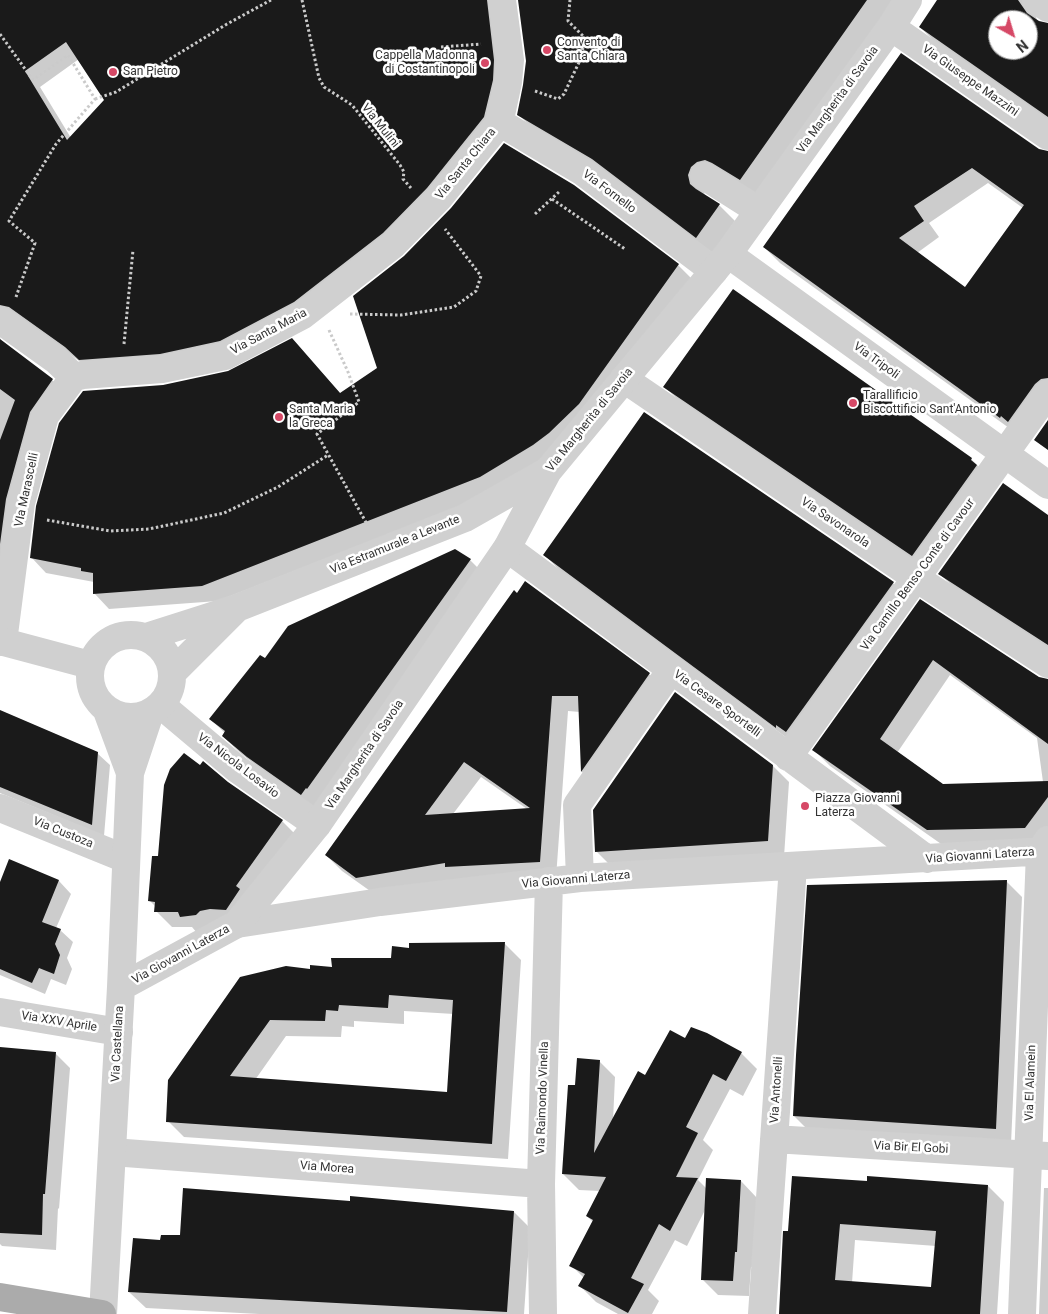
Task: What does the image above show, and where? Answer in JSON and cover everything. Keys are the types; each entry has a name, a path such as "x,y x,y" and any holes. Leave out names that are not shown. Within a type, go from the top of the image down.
{"main road":[{"path":"0,1298 103,1314"}],"street":[{"name":"Via Santa Chiara","path":"429,208 499,122 508,82 510,60 502,0"},
{"name":"Via Margherita di Savoia","path":"237,924 317,825 507,548 548,471 721,263 891,27 908,0"},
{"path":"1036,0 1048,8"},
{"name":"Via Giuseppe Mazzini","path":"891,27 1048,136"},
{"name":"Via Fornello","path":"499,122 583,172 721,263"},
{"path":"704,176 759,210"},
{"name":"Via Santa Maria","path":"74,377 162,369 224,356 303,315 320,309 393,245 429,208"},
{"name":"Via Tripoli","path":"721,263 1048,485"},
{"path":"3,322 56,360 74,377"},
{"name":"VIa Marascelli","path":"2,642 21,503 44,416 74,377"},
{"name":"Via Savonarola","path":"624,379 916,578 1048,664"},
{"name":"Via Camillo Benso Conte di Cavour","path":"788,757 1048,393"},
{"name":"Via Estramurale a Levante","path":"146,637 237,608 465,518 548,471"},
{"name":"Via Cesare Sportelli","path":"507,548 927,859"},
{"name":"Via Estramurale a Levante","path":"172,673 237,608"},
{"path":"135,634 146,637 164,650 170,661 172,673 170,689 156,709 138,717 126,718 107,711 94,696 89,681 90,665 97,651 108,641 120,635 135,634"},
{"path":"2,642 90,665"},
{"path":"580,878 577,806 671,670"},
{"name":"Via Nicola Losavio","path":"156,709 317,825"},
{"name":"Via Castellana","path":"103,1314 119,1032 130,773 156,709"},
{"name":"Via Castellana","path":"107,711 130,773"},
{"name":"Via Custoza","path":"0,808 126,859"},
{"name":"Via Giovanni Laterza","path":"121,987 237,924 380,902 580,878 927,859 1045,848"},
{"name":"Via El Alamein","path":"1022,1314 1038,1155 1045,848"},
{"name":"Via Antonelli","path":"762,1314 793,866"},
{"name":"Via Raimondo Vinella","path":"543,1314 541,1184 549,881"},
{"name":"Via XXV Aprile","path":"0,1012 119,1032"},
{"name":"Via Bir El Gobi","path":"774,1139 1038,1155"},
{"name":"Via Morea","path":"112,1152 541,1184"}],"path":[{"path":"3,322 36,243 9,221 56,144 95,99 116,92 227,24 271,0"},
{"name":"Via Mulini","path":"302,0 319,78 324,87 352,105 400,165 404,172 403,179 429,208 481,276 476,291 454,307 401,315 320,309"},
{"path":"508,82 558,99 564,94 582,56 584,37 568,21 570,0"},
{"path":"0,34 33,80 68,55 95,99"},
{"path":"441,47 508,42"},
{"path":"535,214 583,172"},
{"path":"552,199 625,249"},
{"path":"122,372 133,250"},
{"path":"320,309 359,402 317,434 366,521 378,552"},
{"path":"20,515 110,531 149,529 224,513 278,488 328,455"}],"building":[{"path":"0,0 487,0 494,60 493,80 484,117 427,188 383,233 294,302 220,341 160,354 79,360 65,347 9,307 0,305","holes":["66,42 104,100 67,140 25,71"]},
{"path":"518,0 867,0 740,180 705,160 697,162 691,167 688,175 690,184 720,204 696,238 592,159 517,115 526,61"},
{"path":"937,0 1018,0 1025,10 988,10 988,60 1038,60 1038,20 1048,23 1048,117 919,27"},
{"path":"901,53 1039,149 1048,151 1048,378 1041,379 1035,384 1008,422 763,247","holes":["972,168 1024,205 965,287 899,238 924,221 914,206"]},
{"path":"504,143 574,185 679,264 579,404 549,433 533,445 480,477 202,586 93,594 93,573 81,571 81,568 30,558 36,506 59,423 83,391 163,385 228,371 292,338 340,393 377,368 353,296 404,256 451,208"},
{"path":"733,289 972,458 971,460 977,465 912,556 663,387"},
{"path":"0,339 53,379 30,412 6,499 0,544 0,440 15,400 0,389"},
{"path":"644,412 894,582 786,732 776,725 776,728 543,555"},
{"path":"1048,420 1048,450 1034,440"},
{"path":"1003,483 1048,515 1048,645 938,574"},
{"path":"455,549 471,559 301,795 247,757 222,736 225,731 209,719 260,655 265,658 288,626"},
{"path":"525,581 650,673 581,772 578,696 552,696 540,862 445,867 445,863 356,878 325,855 514,590 517,593","holes":["464,762 530,808 425,815"]},
{"path":"920,599 1039,677 1048,679 1048,744 933,660 880,739 943,784 1048,781 1048,797 1025,828 927,830 812,750"},
{"path":"675,692 773,765 768,841 595,852 593,810"},
{"path":"0,710 98,752 92,825 0,787"},
{"path":"184,753 200,765 203,761 228,782 283,820 236,886 240,889 226,910 210,909 200,911 196,915 180,917 178,912 154,912 155,902 148,901 152,856 158,856 164,785 170,769"},
{"path":"9,859 59,880 42,922 61,929 55,944 60,955 54,974 39,968 32,983 0,969 0,882"},
{"path":"1007,880 996,1129 793,1116 807,885"},
{"path":"505,942 492,1144 166,1122 168,1080 240,977 286,966 310,969 310,965 332,967 331,958 391,958 392,946 409,948 409,943","holes":["389,995 453,1000 447,1092 230,1076 270,1020 325,1021 326,1010 338,1011 339,1005 388,1008"]},
{"path":"691,1027 707,1033 742,1052 726,1081 713,1074 686,1127 698,1133 676,1177 698,1178 670,1231 659,1224 631,1278 644,1284 628,1313 578,1286 585,1274 569,1266 593,1220 586,1216 606,1177 562,1174 568,1085 575,1085 577,1058 600,1060 594,1153 638,1071 645,1075 670,1030 685,1038"},
{"path":"0,1047 56,1052 45,1194 43,1194 42,1235 0,1233"},
{"path":"792,1176 867,1181 867,1176 988,1185 980,1314 779,1314 783,1231 788,1231","holes":["840,1224 936,1231 931,1287 835,1280"]},
{"path":"706,1178 741,1180 737,1252 735,1252 733,1281 701,1280"},
{"path":"183,1188 350,1201 350,1196 514,1211 507,1312 128,1292 133,1238 160,1240 161,1235 180,1235"}],"place":[{"name":"Convento di Santa Chiara","path":"547,50"},
{"name":"Cappella Madonna di Costantinopoli","path":"485,63"},
{"name":"San Pietro","path":"113,72"},
{"name":"Tarallificio Biscottificio Sant'Antonio","path":"853,403"},
{"name":"Santa Maria la Greca","path":"279,417"},
{"name":"Piazza Giovanni Laterza","path":"805,806"}]}
